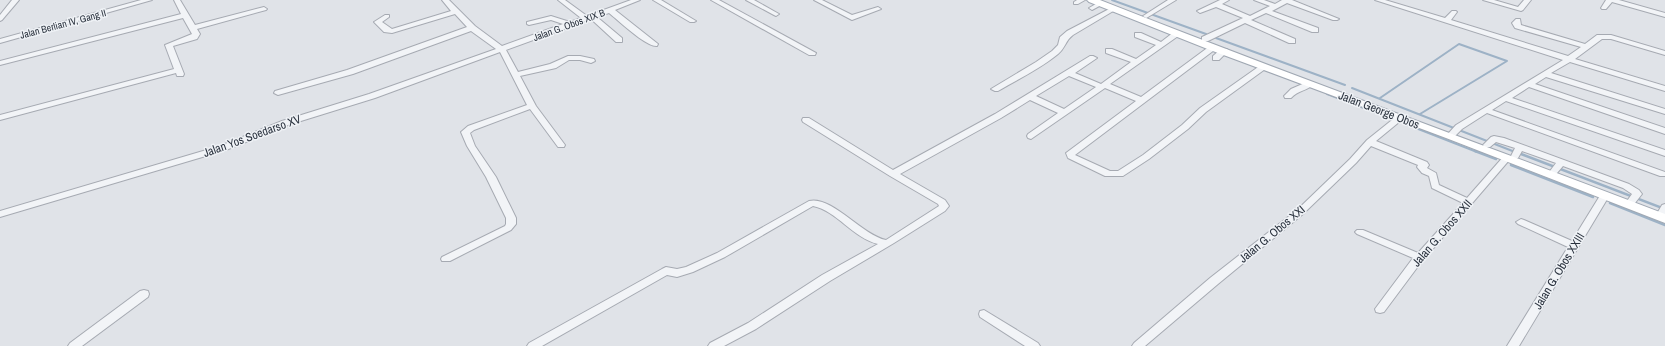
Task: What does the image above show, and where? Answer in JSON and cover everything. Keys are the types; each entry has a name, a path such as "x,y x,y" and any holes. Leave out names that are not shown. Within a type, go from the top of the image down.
{"main road":[{"name":"Jalan George Obos","path":"1097,3 1146,16 1454,131 1558,167 1634,198 1663,213"},
{"name":"Jalan George Obos","path":"1097,3 1177,34 1218,52 1264,67 1400,118 1454,131 1489,143 1515,153 1604,196 1663,213"}],"street":[{"path":"0,20 16,0"},
{"name":"Jalan Berlian IV, Gang II","path":"0,41 136,2 149,0"},
{"path":"0,118 179,72 169,45 194,37 196,34 177,0"},
{"path":"445,0 472,28 502,50 532,106 561,145"},
{"path":"562,0 619,40"},
{"name":"Jalan G. Obos XIX B","path":"502,50 637,0"},
{"path":"656,0 692,21"},
{"path":"714,0 812,53"},
{"path":"749,0 776,14"},
{"path":"817,0 852,18 878,9"},
{"path":"1146,16 1173,0"},
{"path":"1200,10 1226,0"},
{"path":"1257,0 1275,6"},
{"path":"1205,39 1266,11 1286,0 1335,19"},
{"path":"1378,0 1665,89"},
{"path":"1486,0 1518,9 1521,9 1528,0"},
{"path":"1604,8 1610,0 1665,15"},
{"path":"1216,4 1292,41"},
{"path":"192,28 264,9"},
{"path":"995,89 1027,71 1060,49 1063,38 1070,33 1114,9"},
{"path":"610,10 654,44"},
{"path":"387,16 378,22 387,30 392,31 457,11"},
{"path":"1266,11 1315,30"},
{"path":"1446,21 1454,12"},
{"path":"1,63 185,15"},
{"path":"529,22 551,18 570,24"},
{"path":"1518,20 1516,23 1518,26 1587,47"},
{"path":"278,93 350,72 472,28"},
{"path":"1031,136 1177,34"},
{"path":"1138,35 1161,45"},
{"path":"1454,131 1587,47 1600,37 1607,36 1665,53"},
{"name":"Jalan Yos Soedarso XV","path":"0,214 223,148 285,123 372,96 502,50"},
{"path":"1110,51 1137,62"},
{"path":"1218,52 1142,100 1070,153 1071,156 1108,174 1120,174 1185,127 1203,110 1264,67"},
{"path":"516,75 554,66 568,58 580,58 591,62"},
{"path":"893,174 998,116 1093,58"},
{"path":"1069,73 1142,100"},
{"path":"1545,74 1665,112"},
{"path":"1288,96 1293,90 1310,84"},
{"path":"1528,84 1665,131"},
{"path":"1029,96 1065,113"},
{"path":"1505,98 1665,153"},
{"path":"446,259 508,228 512,223 512,218 491,177 471,146 464,132 532,106"},
{"path":"1486,110 1663,174"},
{"name":"Jalan G. Obos XXI","path":"1138,346 1214,281 1300,212 1353,161 1370,142 1400,118"},
{"path":"714,346 752,326 826,278 934,214 944,206 942,202 893,174 806,120"},
{"path":"1370,142 1424,164 1425,165 1421,167 1422,169 1433,175 1435,186 1468,202"},
{"name":"Jalan G. Obos XXII","path":"1380,309 1419,258 1468,202 1515,153"},
{"name":"Jalan G. Obos XXIII","path":"1514,346 1604,196"},
{"path":"533,346 666,271 677,273 689,270 721,255 812,203 817,203 829,210 870,238 887,243"},
{"path":"1521,222 1574,246"},
{"path":"1360,232 1419,258"},
{"path":"74,346 144,294"},
{"path":"984,314 1034,346"}],"waterway":[{"path":"1112,0 1206,34"},
{"path":"1216,38 1345,85"},
{"path":"1380,98 1459,44 1507,61 1420,114"},
{"path":"1352,88 1515,152"},
{"path":"1327,94 1390,118"},
{"path":"1403,123 1477,152"},
{"path":"1475,151 1496,159"},
{"path":"1513,151 1665,209"},
{"path":"1511,165 1593,197"},
{"path":"1610,203 1665,225"}]}
